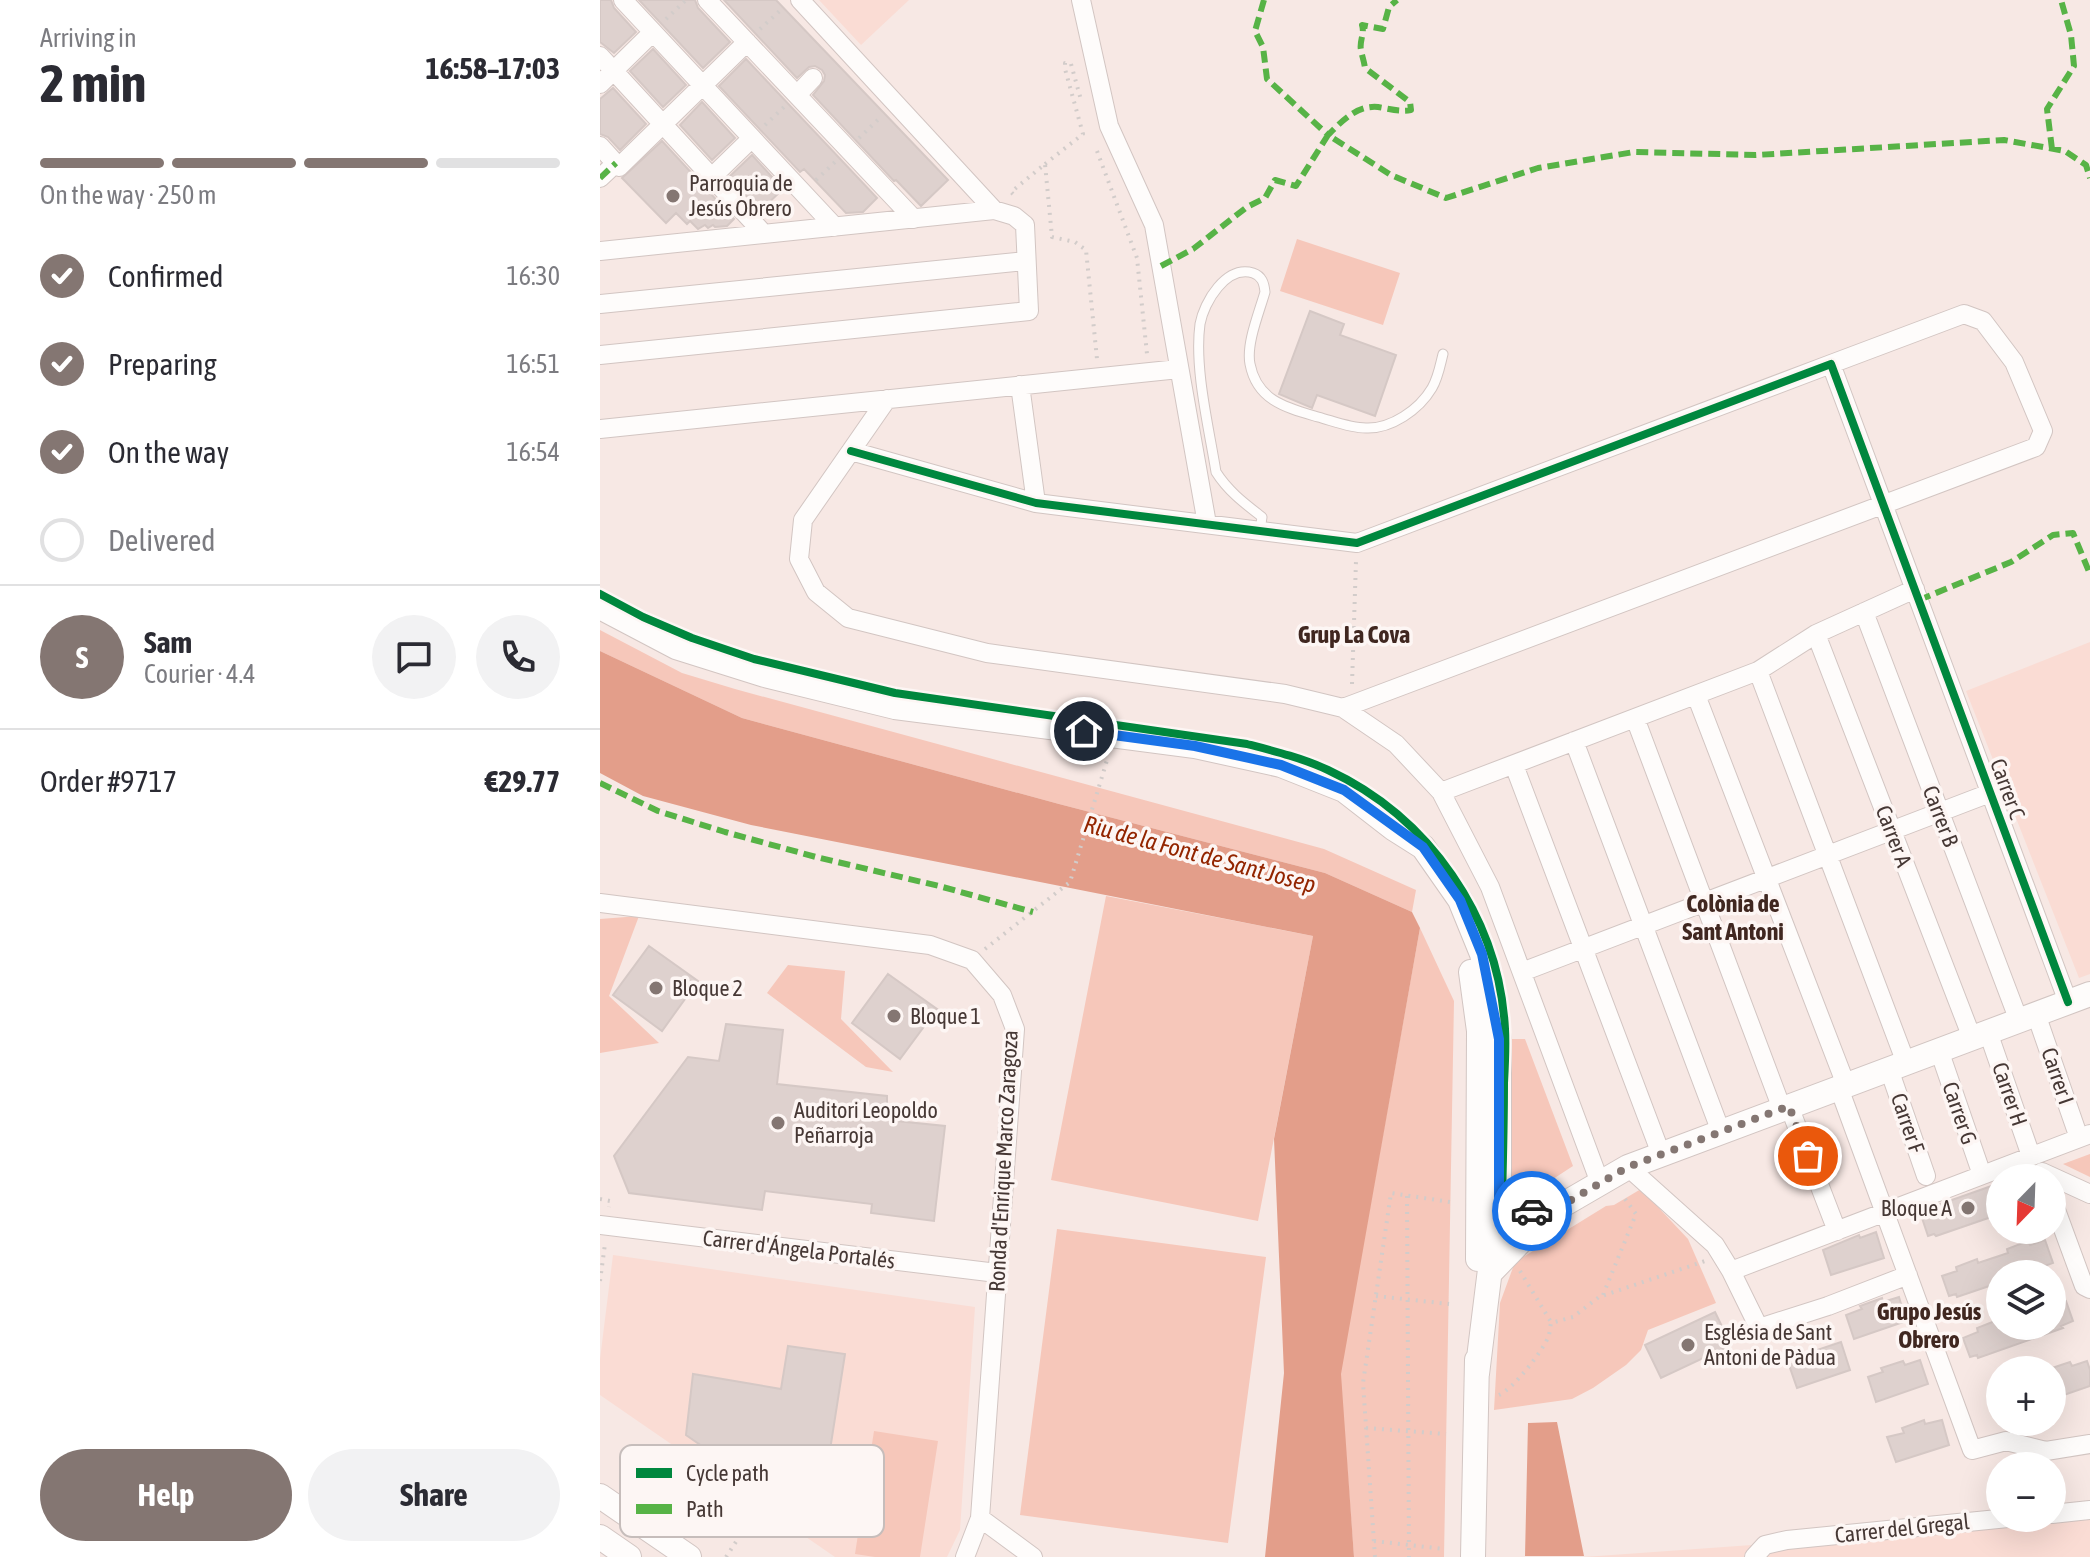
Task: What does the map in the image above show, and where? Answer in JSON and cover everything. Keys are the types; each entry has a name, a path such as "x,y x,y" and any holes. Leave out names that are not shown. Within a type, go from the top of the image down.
{"main road":[{"path":"600,607 676,647 779,679 895,707 1195,746 1281,765 1344,790 1423,847 1460,900 1482,954 1499,1039 1519,1213 1490,1273 1477,1374"},
{"path":"1393,828 1450,909 1469,959 1479,1031 1473,1557"},
{"path":"1478,1243 1519,1213 1610,1188 1628,1167 2028,1017 2084,999"},
{"path":"1479,1115 1488,1138 1485,1200 1519,1213"},
{"path":"1490,1273 1519,1213"},
{"path":"600,1496 620,1510"},
{"path":"600,1537 629,1557"},
{"path":"660,1537 689,1557"}],"street":[{"path":"623,0 835,227"},
{"path":"707,0 914,219"},
{"path":"800,0 994,210"},
{"path":"1081,0 1109,126 1154,225 1207,524"},
{"path":"607,77 653,32"},
{"path":"600,146 619,167 747,42"},
{"path":"600,56 607,77 663,124 764,234"},
{"path":"797,95 813,78"},
{"path":"712,177 752,138"},
{"path":"600,178 616,163"},
{"path":"600,355 1029,311 1025,225 1014,216 994,210 764,234 602,244"},
{"path":"600,304 1026,261"},
{"path":"851,451 1036,503 1357,543 1964,314 1983,321 2014,362 2043,431 2036,447 1343,708"},
{"name":"Carrer C","path":"1831,364 1990,793 2084,999"},
{"path":"600,429 1179,369"},
{"path":"1020,385 1036,503"},
{"path":"887,399 803,520 799,559 816,592 848,618 987,653 1285,694 1343,708 1396,744 1441,792 1490,887 1610,1188"},
{"path":"1441,792 1758,671 1816,634 1915,589"},
{"name":"Carrer B","path":"1864,612 1940,812 2028,1017"},
{"name":"Carrer A","path":"1816,634 1892,830 1980,1035"},
{"name":"Carrer F","path":"1758,671 1827,855 1897,1066 1926,1176"},
{"path":"1696,695 1767,878 1972,1450 2006,1441 2046,1451 2090,1444"},
{"path":"1635,718 1704,902 1837,1231"},
{"path":"1574,741 1721,1132"},
{"path":"1514,765 1661,1154"},
{"path":"1522,972 1990,793"},
{"name":"Ronda d'Enrique Marco Zaragoza","path":"600,903 930,945 972,960 1002,995 1015,1029 980,1518 965,1557"},
{"name":"Carrer I","path":"2028,1017 2085,1136"},
{"name":"Carrer H","path":"1980,1035 2038,1164"},
{"name":"Carrer G","path":"1939,1050 1982,1175"},
{"path":"2040,1164 2085,1136"},
{"path":"1628,1167 1715,1245 1759,1328 1908,1275"},
{"path":"1731,1271 1986,1174"},
{"path":"2066,1181 2090,1194"},
{"name":"Carrer d'Ángela Portalés","path":"603,1225 997,1273"},
{"path":"2066,1237 2084,1286 2090,1289"},
{"path":"2066,1513 2090,1510"},
{"path":"980,1518 1033,1557"},
{"name":"Carrer del Gregal","path":"1754,1557 1765,1545 1787,1540 1986,1520"}],"lane":[{"path":"1260,531 1262,517 1235,496 1216,472 1201,377 1201,322 1209,299 1226,279 1245,272 1253,273 1264,283 1265,292 1249,353 1251,368 1265,394 1288,409 1351,426 1378,427 1405,415 1421,402 1439,374 1443,354"}],"path":[{"path":"653,32 686,0"},
{"path":"747,42 791,0"},
{"path":"1019,220 1027,211 1011,192 1083,134 1065,63 1071,64 1084,109"},
{"path":"752,138 797,95"},
{"path":"1092,139 1137,258 1149,372"},
{"path":"1045,164 1052,237 1075,242 1086,250 1099,377"},
{"path":"1343,708 1352,696 1357,543"},
{"path":"972,960 1070,882 1115,736"},
{"path":"1603,1296 1636,1214 1610,1188"},
{"path":"1375,1557 1363,1383 1391,1193 1450,1202"},
{"path":"1407,1196 1409,1557"},
{"path":"600,1281 603,1225"},
{"path":"1551,1323 1573,1317 1603,1296 1711,1259"},
{"path":"1489,1399 1505,1393 1514,1383 1544,1345 1551,1323 1515,1262"},
{"path":"1376,1296 1449,1304"},
{"path":"1366,1428 1446,1434"},
{"path":"726,1557 739,1537"},
{"path":"1374,1541 1444,1549"}],"shaded area":[{"path":"819,0 909,0 861,45"},
{"path":"1297,239 1400,273 1383,325 1280,291"},
{"path":"600,630 682,673 1324,849 1416,890 1412,912 1325,873 742,718 600,651"},
{"path":"2090,642 2090,974 2079,978 1966,691"},
{"path":"1106,896 1313,936 1258,1221 1051,1180"},
{"path":"639,916 609,996 659,1043 600,1053 600,919"},
{"path":"1420,928 1454,1001 1444,1557 1354,1557 1340,1374"},
{"path":"788,965 845,971 841,1019 893,1072 866,1067 767,993"},
{"path":"1499,1039 1525,1039 1573,1166 1530,1194 1510,1184"},
{"path":"2090,1154 2090,1177 2066,1164 2063,1164"},
{"path":"1641,1189 1688,1239 1716,1303 1648,1330 1641,1350 1626,1365 1572,1399 1494,1410 1500,1303 1515,1262 1606,1206 1614,1205"},
{"path":"1057,1229 1266,1257 1228,1543 1020,1515"},
{"path":"613,1255 975,1307 960,1530 947,1557 835,1557 806,1537 884,1537 884,1445 673,1445 600,1395 600,1359"},
{"path":"874,1431 938,1441 920,1557 855,1554 858,1537 884,1537 884,1445 872,1445"},
{"path":"2090,1508 2090,1557 1584,1557 1780,1543 1986,1521 1986,1532 2066,1532 2066,1514"}],"water":[{"name":"Riu de la Font de Sant Josep","path":"600,651 742,718 1325,873 1412,912 1420,928 1341,1374 1354,1557 1265,1557 1284,1373 1274,1139 1313,936 751,825 643,796 600,773"},
{"path":"1557,1422 1584,1556 1525,1556 1528,1423"}],"building":[{"path":"600,0 611,0 614,8 636,32 614,53 600,42"},
{"path":"639,0 695,0 698,8 730,42 703,68"},
{"path":"724,0 776,0 948,180 921,206 813,95 824,81 822,70 809,67 797,78"},
{"path":"653,49 686,85 663,107 630,71"},
{"path":"746,59 877,198 863,212 846,213 804,169 800,172 719,86"},
{"path":"613,88 646,124 620,150 608,137 600,134 600,99"},
{"path":"702,102 735,138 712,160 680,125"},
{"name":"Parroquia de Jesús Obrero","path":"662,141 734,219 727,226 713,225 708,228 705,225 698,229 690,221 687,224 676,213 666,223 622,178"},
{"path":"752,155 783,189 761,210 728,178"},
{"path":"1310,311 1344,324 1340,335 1396,355 1375,416 1317,395 1312,408 1279,394"},
{"name":"Bloque 2","path":"649,946 698,981 662,1031 613,995"},
{"name":"Bloque 1","path":"888,974 937,1009 900,1059 852,1023"},
{"name":"Auditori Leopoldo Peñarroja","path":"726,1024 783,1030 777,1084 887,1096 887,1120 945,1126 934,1221 871,1213 872,1204 765,1191 762,1210 629,1193 614,1156 688,1057 719,1061"},
{"name":"Bloque A","path":"1986,1188 1986,1219 1928,1236 1921,1215 1936,1210 1935,1206"},
{"path":"1876,1232 1884,1258 1831,1275 1823,1250 1859,1235 1860,1238"},
{"path":"2020,1244 2046,1244 2052,1260 1987,1260 2008,1253 2007,1249"},
{"path":"1977,1259 1978,1263 1986,1260 1986,1287 1957,1297 1956,1294 1949,1296 1942,1276"},
{"path":"1899,1297 1906,1321 1854,1339 1846,1315 1882,1298 1883,1302"},
{"path":"2066,1301 2073,1321 2066,1324"},
{"name":"Església de Sant Antoni de Pàdua","path":"1715,1312 1731,1345 1661,1378 1645,1345"},
{"path":"1986,1324 1986,1340 2029,1340 1978,1358 1977,1355 1970,1357 1963,1338 1978,1332 1977,1328"},
{"path":"1841,1342 1850,1370 1797,1388 1789,1365 1804,1359 1802,1355"},
{"path":"788,1346 845,1354 831,1445 700,1445 686,1435 693,1374 781,1389"},
{"path":"1920,1360 1928,1384 1876,1402 1868,1377 1883,1372 1881,1368 1903,1361 1905,1365"},
{"path":"2087,1361 2090,1386 2066,1394 2066,1363 2070,1362 2072,1366"},
{"path":"1924,1420 1925,1424 1942,1420 1949,1445 1896,1462 1887,1437 1904,1433 1902,1428"}],"marked path":[{"path":"1264,0 1255,31 1263,47 1267,79 1328,135 1350,115 1363,109 1411,110 1410,102 1365,68 1361,50 1362,25 1383,29 1389,7 1397,0"},
{"path":"2052,149 2047,109 2074,66 2071,35 2061,0"},
{"path":"1161,266 1193,249 1247,207 1265,198 1275,180 1296,186 1328,135 1391,175 1446,198 1538,168 1634,152 1756,155 2004,140 2065,151 2086,165 2090,178"},
{"path":"600,178 616,163"},
{"path":"1919,600 2011,562 2053,535 2073,533 2090,574"},
{"path":"600,783 658,811 725,832 1033,912"}],"cycle path":[{"path":"851,451 1036,503 1357,543 1831,364 2068,1002"},
{"path":"600,594 692,638 754,659 895,693 1247,744 1318,766 1364,790 1427,843 1452,875 1473,910 1489,948 1500,988 1505,1029 1502,1199"}],"way so far":[{"path":"1532,1211 1547,1214 1628,1167 1789,1106 1808,1156"}],"place":[{"name":"Parroquia de Jesús Obrero","path":"673,196"},
{"name":"Bloque 2","path":"656,988"},
{"name":"Bloque 1","path":"894,1016"},
{"name":"Auditori Leopoldo Peñarroja","path":"778,1123"},
{"name":"Bloque A","path":"1968,1208"},
{"name":"Església de Sant Antoni de Pàdua","path":"1688,1345"}],"district":[{"name":"Grup La Cova","path":"1354,634"},
{"name":"Colònia de Sant Antoni","path":"1733,917"},
{"name":"Grupo Jesús Obrero","path":"1929,1325"}],"route":[{"path":"1084,731 1195,746 1281,765 1344,790 1423,847 1460,900 1482,954 1499,1039 1499,1197 1519,1209 1532,1211"}]}
